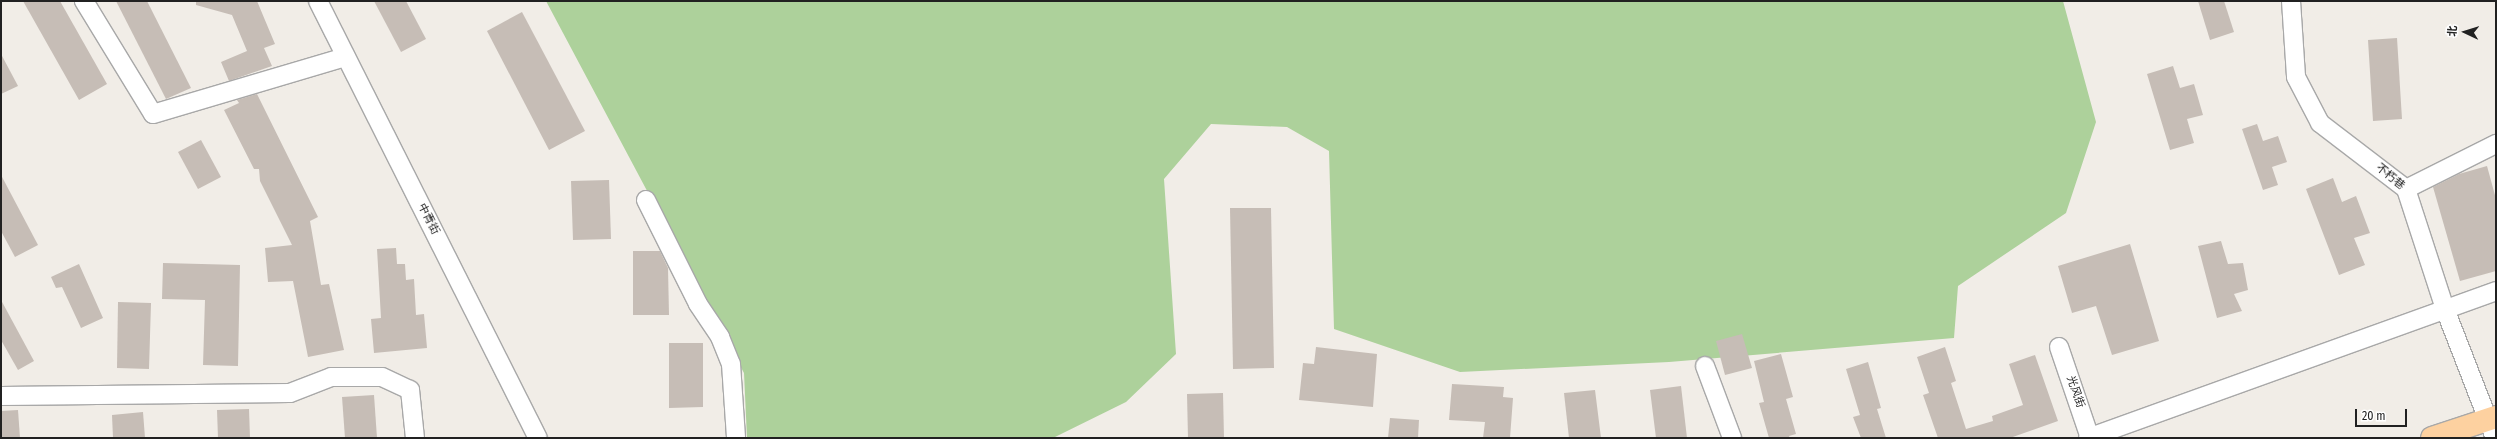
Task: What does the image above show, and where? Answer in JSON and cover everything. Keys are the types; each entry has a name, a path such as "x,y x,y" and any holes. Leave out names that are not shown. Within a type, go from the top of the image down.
{"main road":[{"path":"2432,438 2493,425"}],"street":[{"path":"84,1 153,114 346,57"},
{"name":"中青街","path":"318,1 538,438"},
{"name":"不朽巷","path":"2291,1 2296,77 2320,123 2406,189 2445,309 2493,425"},
{"path":"2406,189 2496,144"},
{"path":"646,200 698,304 720,337 732,364 736,438"},
{"path":"2090,438 2496,291"},
{"name":"光风街","path":"2059,346 2090,438"},
{"path":"1705,366 1732,438"},
{"path":"1,396 290,393 331,377 382,377 410,390 415,438"}],"green space":[{"path":"546,1 2063,1 2096,122 2066,213 1958,286 1954,338 1669,362 1460,372 1334,329 1329,151 1287,127 1211,124 1164,179 1176,354 1126,402 1053,438 747,438 744,373"}],"building":[{"path":"23,1 60,1 107,84 79,100"},
{"path":"116,1 147,1 191,88 166,99"},
{"path":"196,1 257,1 275,44 264,48 272,66 229,81 221,62 247,51 232,15 196,5"},
{"path":"374,1 406,1 426,39 401,52"},
{"path":"2198,1 2224,1 2234,32 2210,40"},
{"path":"522,12 585,131 549,150 487,31"},
{"path":"2397,38 2402,119 2373,121 2368,40"},
{"path":"1,54 18,86 1,94"},
{"path":"2173,66 2180,88 2194,84 2203,115 2187,119 2194,143 2170,150 2147,74"},
{"path":"257,94 318,217 310,221 321,285 329,284 344,350 308,357 293,281 268,282 265,248 292,245 260,181 259,169 254,169 224,110 239,103 237,100"},
{"path":"2257,124 2263,141 2278,136 2287,162 2272,167 2278,185 2263,190 2242,129"},
{"path":"201,140 221,177 198,189 178,152"},
{"path":"2487,166 2496,199 2496,271 2460,281 2433,187 2459,174"},
{"path":"1,175 38,245 15,257 1,231"},
{"path":"2333,178 2342,202 2356,196 2370,233 2354,238 2365,265 2339,275 2306,189"},
{"path":"609,180 611,239 573,240 571,181"},
{"path":"1230,208 1271,208 1274,368 1233,369"},
{"path":"2221,241 2228,264 2243,263 2248,290 2234,294 2242,311 2217,318 2198,246"},
{"path":"2130,244 2159,341 2112,355 2096,306 2072,313 2058,266"},
{"path":"396,248 397,264 405,264 406,280 414,279 416,315 424,314 427,348 374,353 371,319 381,318 377,249"},
{"path":"633,251 660,251 668,268 669,315 633,315"},
{"path":"163,263 240,265 238,366 203,365 205,300 162,299"},
{"path":"79,264 103,318 81,328 62,287 56,288 51,277"},
{"path":"1,300 34,361 18,370 1,340"},
{"path":"118,302 151,303 149,369 117,368"},
{"path":"1742,334 1752,368 1725,375 1716,341"},
{"path":"669,343 703,343 703,407 669,408"},
{"path":"1316,347 1377,354 1373,407 1299,400 1303,363 1314,364"},
{"path":"1945,347 1956,381 1951,383 1966,429 1993,421 1992,416 2023,405 2009,364 2035,355 2058,421 2010,438 1938,438 1923,395 1929,393 1917,357"},
{"path":"1781,354 1793,397 1786,399 1796,434 1789,436 1790,438 1769,438 1759,403 1764,402 1754,361"},
{"path":"1868,362 1881,408 1877,409 1886,438 1861,438 1853,417 1860,415 1846,369"},
{"path":"1452,384 1504,387 1503,397 1513,398 1510,438 1483,438 1485,422 1449,420"},
{"path":"1681,386 1687,438 1656,438 1650,390"},
{"path":"1595,390 1601,438 1569,438 1564,393"},
{"path":"1223,393 1224,438 1188,438 1187,394"},
{"path":"374,395 377,438 345,438 342,397"},
{"path":"249,409 250,438 218,438 217,410"},
{"path":"18,410 20,438 1,438 1,411"},
{"path":"143,412 145,438 113,438 112,415"},
{"path":"1390,418 1419,420 1418,438 1388,438"}]}
